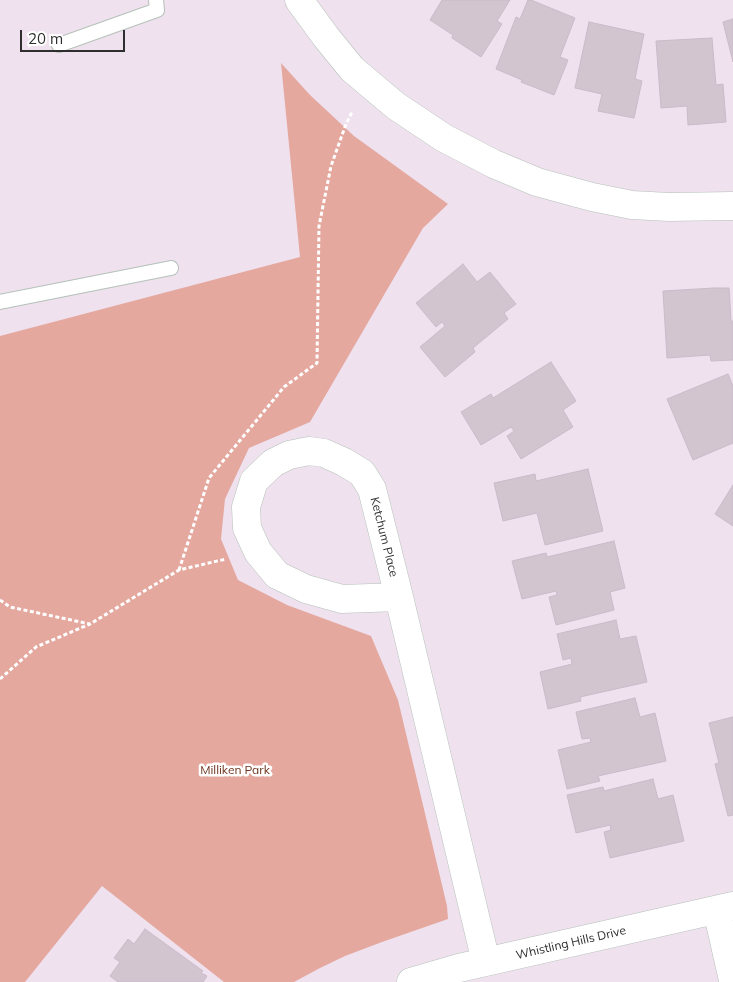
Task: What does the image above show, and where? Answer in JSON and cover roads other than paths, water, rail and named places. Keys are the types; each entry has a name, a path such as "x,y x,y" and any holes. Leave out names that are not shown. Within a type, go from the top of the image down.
{"street":[{"path":"299,0 352,69 369,84 396,106 444,138 494,164 537,182 592,197 632,204 669,207 733,206"},
{"name":"Ketchum Place","path":"399,597 342,600 306,589 277,575 258,552 247,528 246,507 254,481 273,463 289,455 309,450 324,453 362,473 372,489 399,597 486,962"},
{"path":"725,908 733,980"},
{"name":"Whistling Hills Drive","path":"410,982 459,968 725,908"}],"lane":[{"path":"59,45 157,10 156,0"},
{"path":"0,302 171,268"}],"park label":[{"name":"Milliken Park","path":"235,770"}]}
